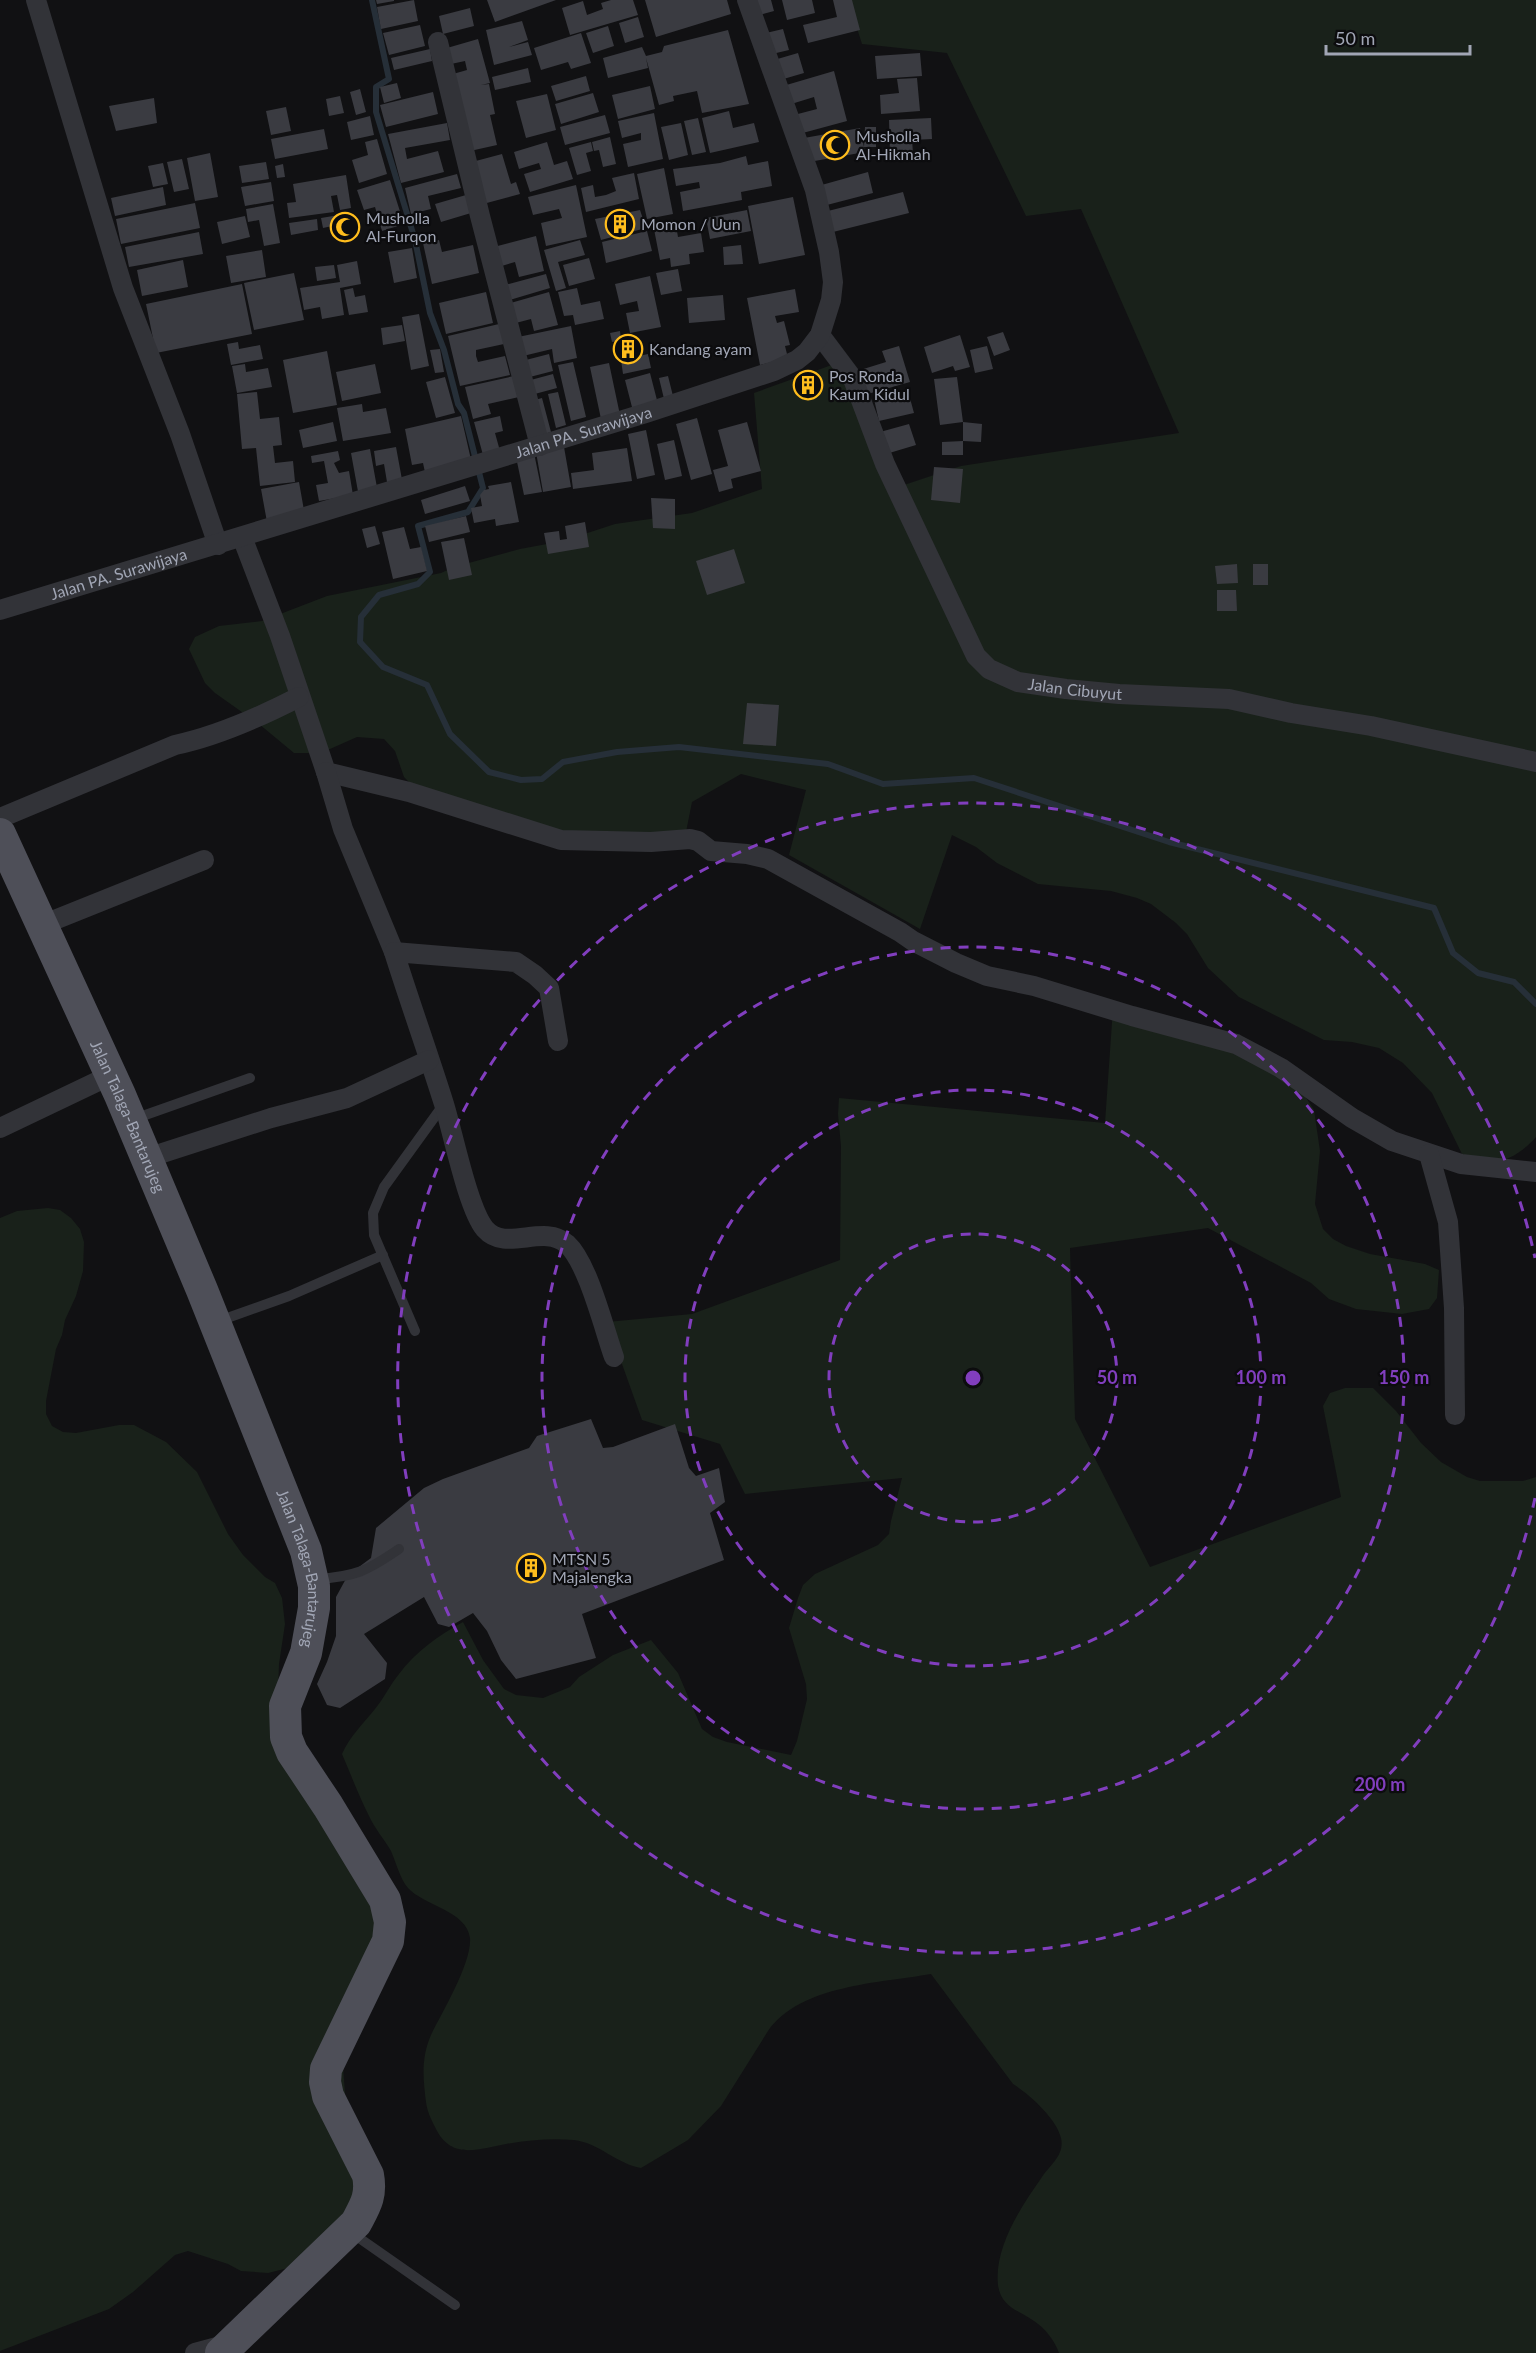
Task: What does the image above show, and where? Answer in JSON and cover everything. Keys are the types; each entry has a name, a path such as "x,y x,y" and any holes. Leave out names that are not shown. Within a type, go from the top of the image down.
{"main road":[{"name":"Jalan Talaga-Bantarujeg","path":"0,834 147,1158 306,1551 313,1579 314,1608 306,1653 285,1706 286,1737 292,1752 385,1900 390,1922 388,1941 326,2069 324,2082 328,2096 368,2175 371,2188 369,2200 356,2223 226,2348"}],"street":[{"path":"36,0 123,288 180,434 218,545"},
{"name":"Jalan PA. Surawijaya","path":"0,610 540,447 774,371 797,360 807,352 820,335 829,310 833,282 817,200 793,124 747,0"},
{"path":"438,42 540,447"},
{"name":"Jalan Cibuyut","path":"820,335 853,379 885,464 976,656 989,669 1018,682 1066,689 1229,699 1382,728 1536,762"},
{"path":"242,537 280,636 343,829 394,952 444,1104 475,1211 486,1230 504,1239 545,1234 566,1244 585,1274 614,1357"},
{"path":"0,818 175,745 204,738 258,717 299,697"},
{"path":"326,772 409,792 561,840 651,842 690,839 698,841 711,851 747,854 768,859 913,941 987,976 1034,986 1236,1044 1281,1068 1352,1118 1392,1141 1471,1166 1536,1172"},
{"path":"42,925 204,860"},
{"path":"394,952 516,962 536,975 549,988 558,1041"},
{"path":"147,1158 271,1118 347,1098 429,1060"},
{"path":"0,1128 111,1075"},
{"path":"1429,1154 1448,1222 1454,1308 1455,1415"},
{"path":"195,2353 226,2348"}],"lane":[{"path":"130,1120 250,1078"},
{"path":"416,1331 374,1234 374,1213 384,1187 444,1104"},
{"path":"215,1323 289,1296 383,1255"},
{"path":"313,1579 340,1577 368,1570 399,1549"},
{"path":"349,2230 455,2305"}],"shaded area":[{"path":"848,0 1536,0 1536,1137 1516,1154 1503,1160 1490,1162 1462,1154 1432,1093 1403,1063 1379,1048 1352,1042 1324,1040 1239,997 1208,968 1187,934 1176,923 1151,904 1137,898 1111,891 1038,884 997,863 976,847 952,835 920,929 789,855 806,790 741,774 692,802 684,842 569,839 414,787 404,777 395,751 384,739 357,737 321,753 294,753 205,683 189,649 195,637 219,626 262,621 327,596 441,573 454,567 520,549 563,541 615,524 692,513 762,489 754,393 840,362 889,490 961,466 1179,433 1081,209 1026,216 947,53 862,44"},
{"path":"1113,1008 1287,1068 1314,1110 1320,1151 1315,1204 1323,1229 1333,1239 1346,1246 1370,1254 1425,1264 1439,1270 1437,1298 1429,1309 1402,1314 1356,1309 1329,1299 1311,1283 1208,1228 1070,1248 1075,1419 1150,1567 1341,1497 1323,1406 1330,1393 1345,1388 1373,1388 1396,1411 1421,1443 1441,1462 1467,1477 1480,1481 1523,1481 1536,1477 1536,2353 1059,2353 1052,2339 1042,2327 1006,2303 998,2285 998,2271 1000,2256 1011,2228 1034,2189 1059,2155 1061,2138 1048,2115 1034,2100 1013,2084 931,1974 865,1984 820,1995 782,2016 768,2031 721,2106 688,2140 641,2168 632,2166 592,2145 574,2140 540,2140 475,2150 457,2149 441,2138 428,2112 424,2060 431,2035 461,1974 470,1938 461,1921 415,1894 405,1884 391,1851 365,1808 342,1754 396,1678 420,1651 463,1622 483,1660 504,1689 516,1695 543,1698 570,1687 579,1677 613,1655 651,1640 678,1673 702,1729 713,1737 727,1742 791,1755 797,1741 807,1699 806,1684 789,1628 803,1585 815,1574 878,1545 889,1534 902,1478 745,1494 720,1444 642,1420 607,1322 692,1314 840,1260 839,1098 1105,1123"},
{"path":"48,1208 60,1210 71,1218 80,1229 84,1242 83,1271 56,1349 46,1401 46,1414 52,1426 63,1432 76,1433 119,1425 134,1425 166,1442 197,1472 228,1534 243,1555 265,1577 275,1583 282,1598 285,1624 279,1664 277,1720 344,1819 376,1924 343,2066 346,2107 363,2205 308,2263 268,2273 241,2271 228,2264 188,2251 175,2255 133,2292 109,2309 0,2351 0,1218 17,1211"}],"building":[{"path":"376,0 394,0 394,1 377,4"},
{"path":"414,0 418,21 381,29 377,7"},
{"path":"487,0 556,0 495,22"},
{"path":"611,0 633,0 638,15 570,35 562,8 583,1 587,15 603,9 601,3"},
{"path":"645,0 727,0 731,14 656,37"},
{"path":"751,0 771,0 774,11 755,16"},
{"path":"782,0 812,0 815,13 787,20"},
{"path":"833,0 852,0 860,30 808,43 803,25 837,17"},
{"path":"470,8 474,26 443,34 439,16"},
{"path":"638,17 644,37 625,43 619,23"},
{"path":"522,21 528,40 509,47 528,42 532,55 494,65 486,30"},
{"path":"420,25 425,46 389,55 383,33"},
{"path":"608,26 614,46 593,53 586,33"},
{"path":"783,29 789,50 772,54 766,33"},
{"path":"728,30 749,104 702,113 697,91 673,96 674,101 659,105 646,58 648,68 608,78 603,58 642,47 646,56 662,52 664,46"},
{"path":"581,33 591,63 571,69 568,62 541,70 534,48"},
{"path":"478,39 490,83 481,85 489,84 495,114 490,115 497,145 470,151 453,74 467,70 465,61 451,64 447,48"},
{"path":"430,49 432,61 394,70 391,58"},
{"path":"798,53 804,73 780,80 774,60"},
{"path":"920,53 922,76 877,79 875,56"},
{"path":"528,68 531,82 495,90 492,77"},
{"path":"834,71 847,121 799,134 794,115 817,109 814,97 788,105 783,86"},
{"path":"586,76 590,91 556,101 551,86"},
{"path":"917,78 920,111 881,114 880,95 899,93 897,79"},
{"path":"397,83 401,98 384,103 380,87"},
{"path":"650,86 655,109 618,119 612,95"},
{"path":"360,89 366,112 356,115 350,92"},
{"path":"433,92 438,114 386,127 380,105"},
{"path":"593,93 599,112 561,124 555,104"},
{"path":"547,94 556,130 526,138 516,101"},
{"path":"340,96 344,113 329,116 326,99"},
{"path":"154,98 157,123 116,131 109,106"},
{"path":"286,107 291,131 271,135 266,111"},
{"path":"729,111 733,128 754,123 759,142 710,153 702,118"},
{"path":"654,113 663,159 628,167 623,144 641,140 641,133 622,138 618,121"},
{"path":"605,115 610,133 565,145 560,127"},
{"path":"370,116 374,135 351,140 347,122"},
{"path":"698,118 706,152 692,155 684,121"},
{"path":"931,118 932,139 912,140 913,153 890,154 889,120"},
{"path":"447,123 450,140 405,148 407,159 438,151 444,172 401,183 388,134"},
{"path":"681,123 688,155 669,160 661,127"},
{"path":"865,127 876,127 876,147 864,147"},
{"name":"Musholla Al-Hikmah","path":"860,128 865,152 809,162 804,138"},
{"path":"324,129 328,149 275,159 271,139"},
{"path":"610,137 616,164 603,167 599,150 594,151 592,142"},
{"path":"377,139 387,174 359,183 352,160 368,155 365,142"},
{"path":"547,142 554,165 567,161 573,179 530,192 524,174 541,169 539,163 519,169 514,152"},
{"path":"591,142 593,151 586,153 591,171 577,175 569,148"},
{"path":"210,153 218,197 195,201 187,158"},
{"path":"502,154 511,184 516,182 520,194 483,204 472,162"},
{"path":"746,156 748,165 768,161 772,186 741,192 742,200 683,211 680,192 700,188 699,182 676,186 673,169 720,163"},
{"path":"182,159 189,189 174,192 167,162"},
{"path":"266,162 269,179 242,183 239,166"},
{"path":"163,163 168,184 153,187 148,166"},
{"path":"283,164 285,177 277,178 275,166"},
{"path":"664,168 673,214 647,219 637,174"},
{"path":"868,172 873,193 823,206 818,186"},
{"path":"634,173 639,199 586,212 581,188 593,185 595,197 606,195 616,191 612,178"},
{"path":"457,174 461,188 428,196 431,209 411,214 405,188"},
{"path":"346,175 351,208 340,210 337,195 331,196 334,212 289,218 287,203 296,202 293,184"},
{"path":"390,180 404,224 382,231 375,207 364,210 357,190"},
{"path":"271,182 274,201 245,206 241,187"},
{"path":"576,185 587,237 546,246 541,223 562,218 559,209 533,215 528,197"},
{"path":"163,187 166,205 115,216 111,198"},
{"path":"903,192 909,213 829,233 824,212"},
{"path":"466,195 471,213 441,222 435,204"},
{"path":"793,197 805,255 759,264 748,206"},
{"path":"195,203 200,228 121,244 116,219"},
{"path":"273,204 280,243 264,246 259,220 248,222 246,209"},
{"name":"Momon / Uun","path":"640,210 646,228 601,240 595,219"},
{"path":"747,210 751,231 710,239 706,218"},
{"name":"Musholla Al-Furqon","path":"351,213 355,235 340,238 337,225 323,228 321,218"},
{"path":"245,216 250,237 222,244 217,222"},
{"path":"317,219 318,230 291,235 289,223"},
{"path":"675,220 678,237 701,233 704,252 689,254 690,264 671,267 670,258 660,260 653,224"},
{"path":"647,231 652,251 606,263 602,242"},
{"path":"199,232 203,254 129,267 125,247"},
{"path":"536,236 544,271 519,277 515,262 495,268 490,248"},
{"path":"439,240 442,252 473,245 479,273 432,284 423,243"},
{"path":"580,240 585,255 558,262 566,288 556,291 544,250"},
{"path":"741,245 743,264 724,265 723,247"},
{"path":"412,248 417,278 394,283 388,252"},
{"path":"262,250 266,277 231,283 226,256"},
{"path":"589,258 595,279 569,286 563,265"},
{"path":"183,260 188,287 142,296 137,270"},
{"path":"357,261 361,284 340,288 344,315 322,319 320,307 304,310 300,288 340,282 337,265"},
{"path":"334,265 336,278 317,281 315,267"},
{"path":"678,269 682,291 661,295 656,273"},
{"path":"294,273 304,320 254,330 244,283"},
{"path":"546,274 550,288 506,301 501,286"},
{"path":"650,276 661,327 630,333 626,313 639,311 637,301 620,305 615,284"},
{"path":"242,284 252,334 156,353 146,304"},
{"path":"353,288 355,297 365,295 368,312 349,315 344,290"},
{"path":"577,288 581,305 600,301 604,319 575,325 573,315 564,316 558,292"},
{"path":"795,289 799,312 775,316 777,323 784,321 790,345 785,346 788,358 760,365 747,298"},
{"path":"486,292 493,323 446,334 439,303"},
{"path":"549,292 558,325 534,331 531,319 512,324 507,304"},
{"path":"723,295 725,320 689,323 687,298"},
{"path":"419,314 429,366 411,370 402,317"},
{"path":"499,324 504,344 476,350 476,356 478,362 505,356 510,375 460,386 448,336"},
{"path":"402,325 405,341 383,345 381,328"},
{"path":"571,326 577,358 554,363 552,349 523,356 518,337"},
{"path":"620,331 621,340 612,342 610,333"},
{"path":"1003,332 1010,350 994,356 987,337"},
{"path":"960,335 970,367 955,371 953,366 932,373 924,347"},
{"name":"Kandang ayam","path":"632,341 635,354 624,356 621,343"},
{"path":"238,342 239,349 260,345 263,359 231,365 227,344"},
{"path":"899,346 910,382 864,395 857,371 886,362 882,351"},
{"path":"987,346 993,369 975,373 970,350"},
{"path":"440,349 444,372 435,373 430,350"},
{"path":"327,351 337,405 293,413 283,360"},
{"path":"549,354 553,371 526,378 522,361"},
{"path":"648,354 651,368 623,374 621,360"},
{"path":"573,362 586,417 571,421 558,365"},
{"path":"609,363 620,415 601,419 590,367"},
{"path":"245,364 246,372 268,368 272,387 237,393 232,366"},
{"path":"375,364 381,393 342,401 336,372"},
{"path":"650,373 658,404 633,411 625,380"},
{"path":"553,374 557,388 531,395 527,381"},
{"path":"514,376 519,397 488,404 491,414 473,419 465,387"},
{"path":"668,376 674,400 665,403 659,378"},
{"name":"Pos Ronda Kaum Kidul","path":"812,376 817,389 804,395 798,382"},
{"path":"445,377 455,413 436,418 426,382"},
{"path":"957,377 963,422 940,425 934,379"},
{"path":"908,391 914,413 879,421 874,399"},
{"path":"257,392 260,419 279,417 282,445 273,446 275,463 293,461 295,482 260,486 256,448 242,449 237,394"},
{"path":"558,392 566,425 556,428 548,394"},
{"path":"542,398 551,432 541,435 531,401"},
{"path":"362,404 363,412 386,408 391,433 343,441 337,408"},
{"path":"461,416 472,464 426,477 423,463 412,465 405,429"},
{"path":"500,416 503,431 495,433 500,451 483,455 474,422"},
{"path":"697,418 712,474 691,480 676,424"},
{"path":"333,422 337,441 303,448 299,430"},
{"path":"747,422 761,471 731,479 733,488 719,492 713,470 728,466 718,430"},
{"path":"963,422 982,424 981,442 963,441"},
{"path":"909,424 916,445 886,454 880,432"},
{"path":"646,430 655,475 637,479 628,434"},
{"path":"674,440 682,476 665,480 657,444"},
{"path":"963,441 963,455 942,455 942,442"},
{"path":"396,447 403,485 388,488 384,464 376,466 374,451"},
{"path":"564,447 571,487 543,492 536,452"},
{"path":"627,448 632,481 573,489 571,473 594,470 592,453"},
{"path":"370,449 378,493 359,497 351,453"},
{"path":"338,451 340,460 334,463 339,473 349,471 353,495 319,501 316,485 328,483 324,461 312,463 311,456"},
{"path":"534,453 542,492 524,495 516,457"},
{"path":"934,467 963,469 960,503 931,500"},
{"path":"299,482 305,516 267,522 261,489"},
{"path":"511,482 519,522 496,526 495,519 474,523 471,508 482,506 480,495 484,490 489,489 488,486"},
{"path":"465,486 470,501 425,514 421,500"},
{"path":"651,498 675,499 675,529 653,528"},
{"path":"466,516 470,532 429,542 425,526"},
{"path":"585,522 589,547 548,554 544,533 559,531 560,540 567,539 565,526"},
{"path":"375,526 380,544 367,548 362,529"},
{"path":"404,527 410,549 421,547 427,571 393,579 382,532"},
{"path":"464,538 472,575 449,580 441,542"},
{"path":"734,549 745,583 707,595 696,561"},
{"path":"1237,564 1238,583 1217,584 1215,566"},
{"path":"1253,564 1268,564 1268,585 1253,585"},
{"path":"1217,590 1236,590 1237,611 1217,611"},
{"path":"747,703 779,705 776,746 743,744"},
{"name":"MTSN 5 Majalengka","path":"591,1419 603,1448 613,1447 675,1424 689,1468 696,1476 719,1468 725,1502 710,1513 724,1560 582,1614 596,1658 516,1679 501,1660 487,1631 473,1613 449,1627 438,1624 424,1597 364,1634 387,1663 385,1679 340,1708 327,1705 317,1684 336,1636 336,1597 348,1575 371,1558 376,1528 424,1488 529,1448 537,1436"}],"waterway":[{"path":"372,0 389,79 376,87 376,112 415,240 430,313 444,350 458,404 464,413 483,488 468,512 418,526 430,572 418,584 379,595 361,617 360,642 383,667 427,685 450,734 489,772 521,780 542,779 563,762 617,752 679,747 828,764 883,784 974,778 1169,842 1434,908 1453,953 1478,973 1514,982 1536,1004"}],"place":[{"name":"Musholla Al-Hikmah","path":"835,145"},
{"name":"Momon / Uun","path":"620,224"},
{"name":"Musholla Al-Furqon","path":"345,227"},
{"name":"Kandang ayam","path":"628,349"},
{"name":"Pos Ronda Kaum Kidul","path":"808,385"},
{"name":"MTSN 5 Majalengka","path":"531,1568"}]}
